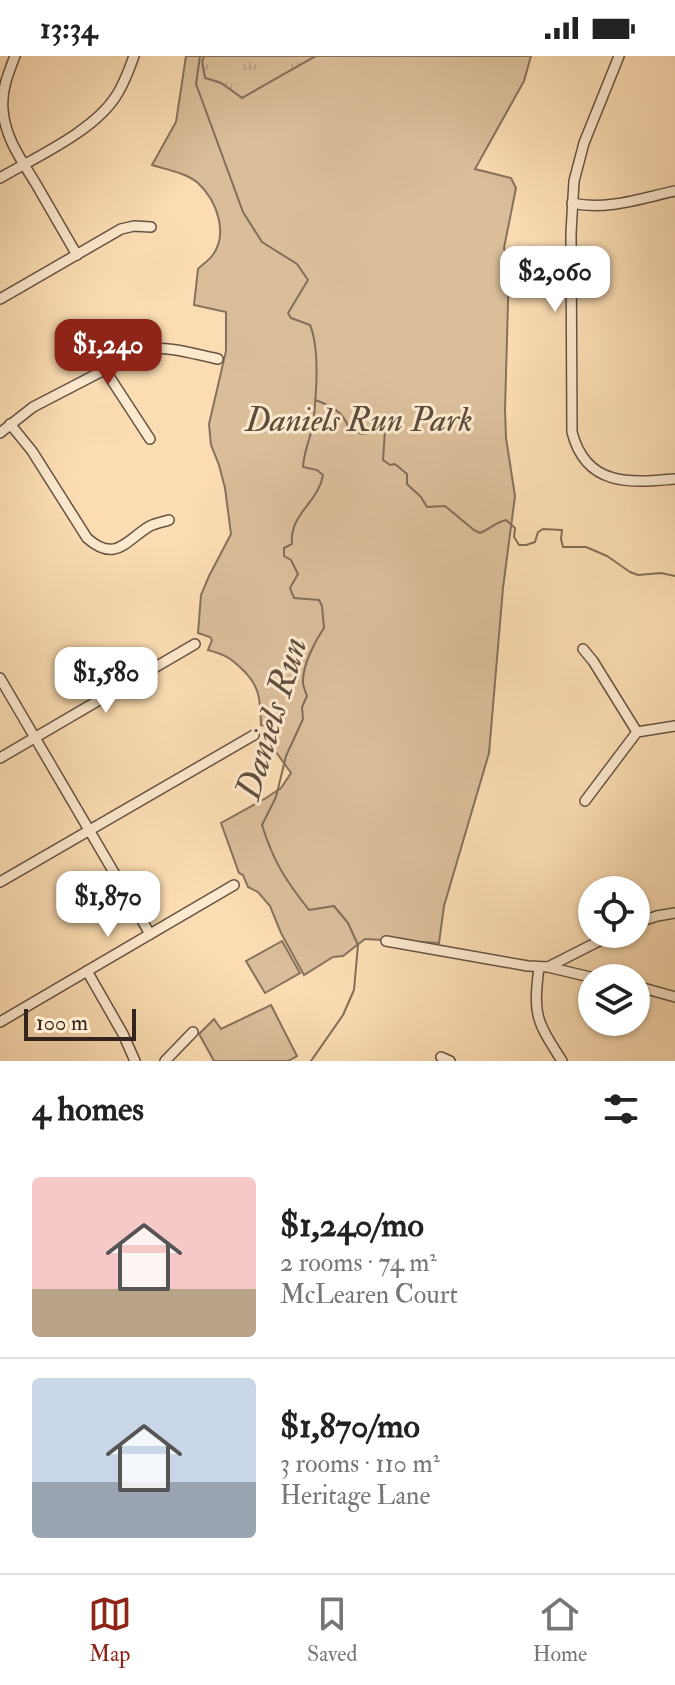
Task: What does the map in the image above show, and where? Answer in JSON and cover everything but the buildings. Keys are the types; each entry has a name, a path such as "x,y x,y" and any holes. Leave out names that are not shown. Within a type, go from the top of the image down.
{"street":[{"path":"15,56 5,83 3,111 11,142 77,255"},
{"path":"0,178 72,136 102,114 118,94 134,56"},
{"path":"619,56 581,151 572,203 571,420 574,439 587,461 608,477 633,482 675,479"},
{"path":"572,203 607,205 675,191"},
{"path":"0,299 121,229 151,227"},
{"path":"0,433 33,407 134,353 170,348 218,359"},
{"path":"105,370 150,439"},
{"path":"10,424 32,451 87,538 96,545 109,549 121,547 148,527 169,520"},
{"path":"0,758 195,644"},
{"path":"583,649 637,732"},
{"path":"0,678 150,934"},
{"path":"585,801 637,732 675,726"},
{"path":"0,882 254,735"},
{"path":"0,1022 234,885"},
{"path":"650,918 675,913"},
{"path":"386,941 578,974"},
{"path":"562,1061 543,1032 537,1017 536,997 544,967 584,948"},
{"path":"87,971 135,1061"},
{"path":"650,990 675,997"},
{"path":"165,1061 193,1032"}],"green space":[{"name":"Daniels Run Park","path":"186,56 204,56 205,78 221,83 242,98 316,56 531,56 524,81 475,169 511,178 516,188 504,248 509,268 506,438 515,496 503,588 489,753 444,906 439,943 365,939 343,956 333,957 304,975 270,906 258,892 248,887 239,873 221,823 281,788 291,773 266,738 254,684 232,660 208,650 212,640 198,633 201,595 231,534 225,488 211,445 209,424 226,351 226,312 194,305 198,269 217,247 220,228 211,199 198,183 182,174 152,165 176,122"},
{"path":"204,56 316,56 242,98 221,83 205,78"},
{"path":"282,941 300,973 265,993 246,961"},
{"path":"271,1005 297,1056 288,1061 214,1061 199,1034 214,1019 221,1029"}],"waterway":[{"name":"Daniels Run","path":"200,56 196,84 243,212 262,242 297,264 308,280 288,313 291,318 310,325 313,335 315,402 303,467 317,470 323,475 316,493 295,524 292,544 284,548 284,556 291,560 298,574 290,588 294,598 319,600 324,628 305,669 303,683 307,696 302,707 303,719 286,756 276,797 262,825 281,870 309,910 334,906 348,923 358,945 354,990 343,1015 311,1061"},
{"path":"315,400 336,410 349,428 362,434 385,430 383,460 390,465 395,464 407,474 407,484 427,507 445,506 480,533 506,520 515,528 514,537 519,545 526,545 535,542 538,532 543,529 562,530 563,547 586,547 638,575 661,573 675,576"}]}
